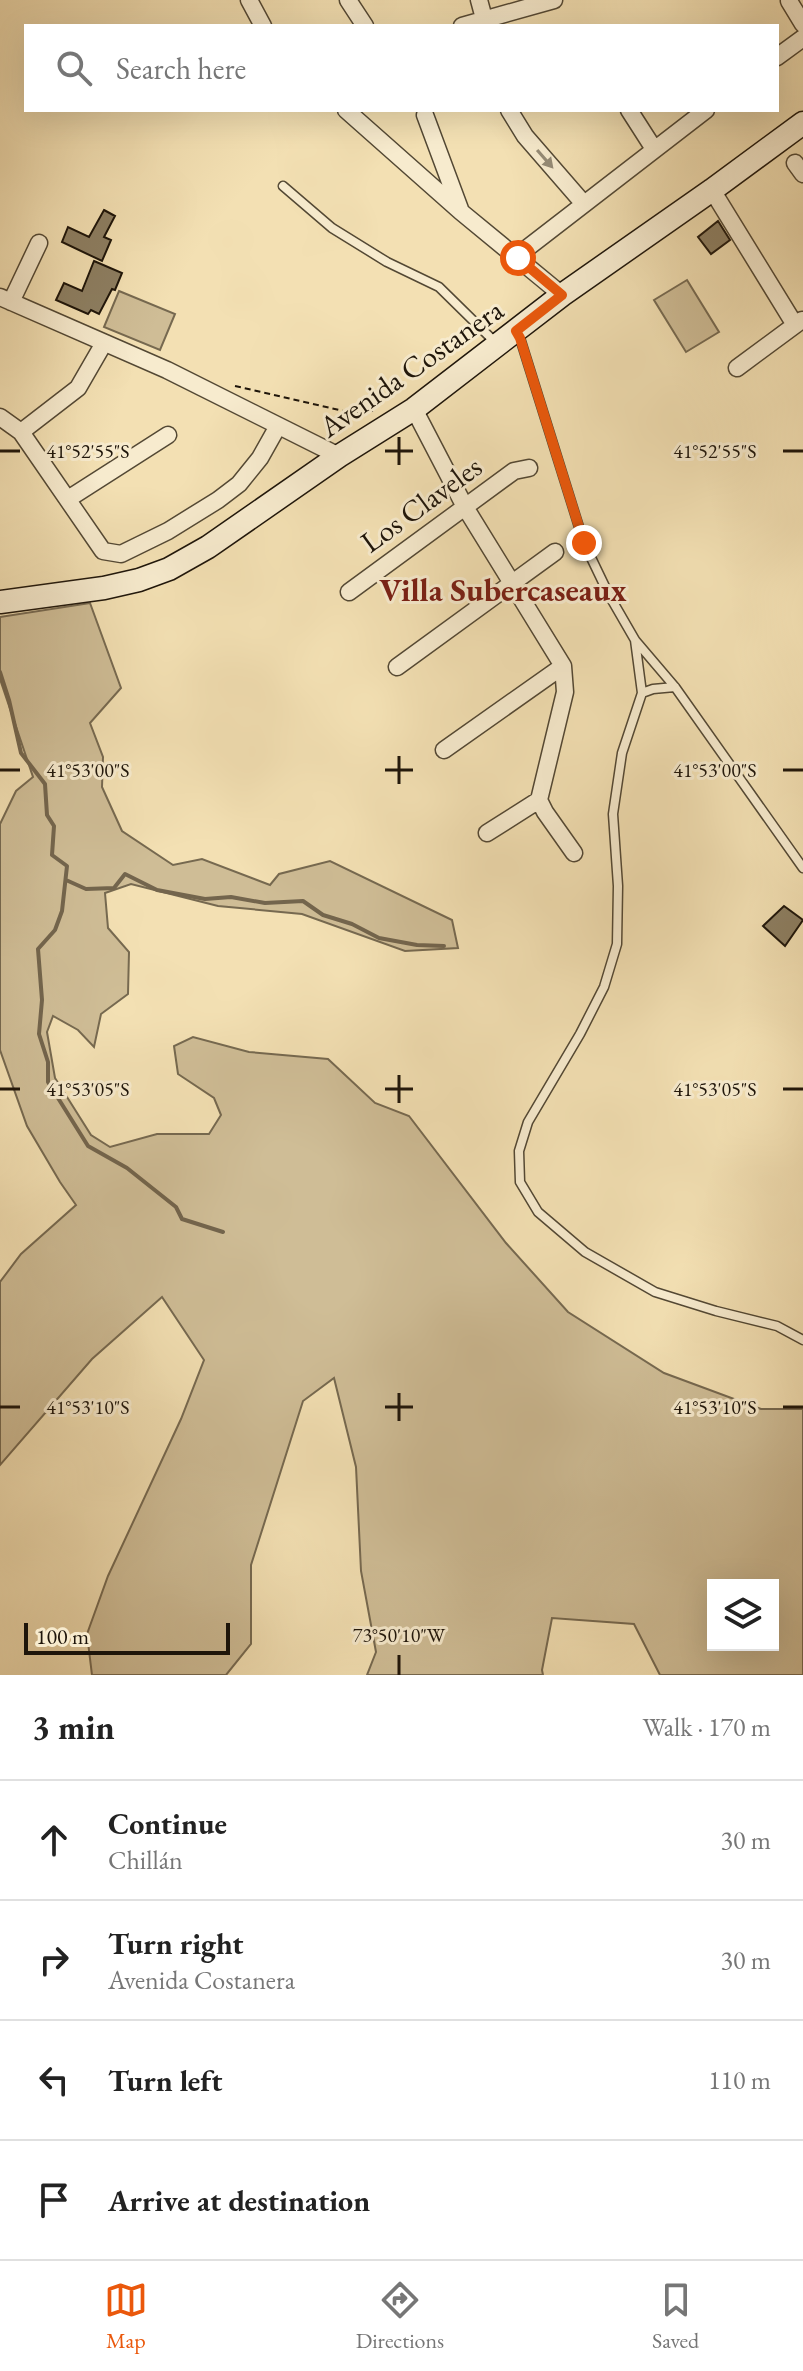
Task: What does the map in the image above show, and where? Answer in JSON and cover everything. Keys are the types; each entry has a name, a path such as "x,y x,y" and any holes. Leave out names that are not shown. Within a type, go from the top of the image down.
{"street":[{"path":"249,0 262,24"},
{"path":"348,0 364,24"},
{"path":"479,0 486,23 554,0"},
{"path":"789,1 803,24"},
{"path":"779,56 803,38"},
{"path":"348,112 460,211 562,295"},
{"path":"510,112 525,136 584,204"},
{"path":"630,112 654,149"},
{"path":"518,258 703,112"},
{"path":"425,115 460,211"},
{"name":"Avenida Costanera","path":"0,602 104,588 139,580 169,569 208,547 339,456 414,409 562,295 803,123"},
{"path":"712,190 799,322 737,368"},
{"path":"39,243 5,299 167,370 339,456"},
{"path":"21,432 78,388 104,343"},
{"path":"414,409 465,507 563,666 565,692 539,800 574,853"},
{"path":"0,417 21,432 103,551 121,554 168,531 239,484 260,458 278,426"},
{"path":"68,499 168,435"},
{"name":"Los Claveles","path":"349,592 514,471 529,468"},
{"path":"397,667 555,552"},
{"path":"444,750 563,666"},
{"path":"487,833 539,800"}],"lane":[{"path":"283,186 332,228 387,262 439,287 507,338 520,338 584,543 635,640 675,687 803,868"},
{"path":"635,640 642,693 622,753 613,814 618,886 617,944 604,987 528,1122 519,1151 520,1182 538,1212 585,1252 655,1292 777,1326 803,1340"},
{"path":"642,693 675,687"}],"path":[{"path":"229,385 352,413 383,411"}],"shaded area":[{"path":"687,280 719,332 686,352 654,300"},
{"path":"119,291 175,314 160,350 104,327"},
{"path":"90,603 121,688 90,723 103,757 102,787 122,831 173,865 202,859 270,885 279,874 330,861 452,920 458,948 405,951 302,914 218,906 131,884 105,893 108,928 129,952 128,994 101,1014 94,1047 78,1030 53,1016 47,1032 55,1078 91,1135 110,1147 157,1134 209,1134 221,1115 214,1098 178,1074 174,1046 193,1037 249,1052 328,1059 375,1103 409,1116 506,1243 568,1312 664,1373 761,1409 803,1409 803,1675 660,1675 634,1624 552,1618 543,1675 367,1675 376,1652 361,1571 356,1467 334,1378 303,1401 251,1565 251,1644 226,1675 92,1675 87,1634 108,1576 181,1419 204,1360 162,1297 92,1359 0,1465 0,1282 21,1254 76,1205 27,1126 0,1050 0,824 16,791 33,777 0,679 0,617"}],"building":[{"path":"104,210 115,216 104,237 111,240 102,261 62,242 68,227 89,237"},
{"path":"718,221 730,240 711,254 698,237"},
{"path":"94,261 122,273 99,314 91,310 88,314 56,300 64,283 82,291"},
{"path":"784,906 803,920 785,946 763,926"}],"waterway":[{"path":"0,672 21,753 45,784 47,815 54,826 52,855 67,866 62,911 55,930 38,949 42,1000 39,1034 48,1062 48,1082 88,1146 127,1168 176,1207 182,1219 223,1232"},
{"path":"66,880 86,889 114,888 125,874 157,890 205,899 231,897 265,903 303,901 323,915 352,924 379,938 444,946"}],"district":[{"name":"Villa Subercaseaux","path":"503,590"}],"route":[{"path":"518,258 562,295 516,331 584,543"}]}
